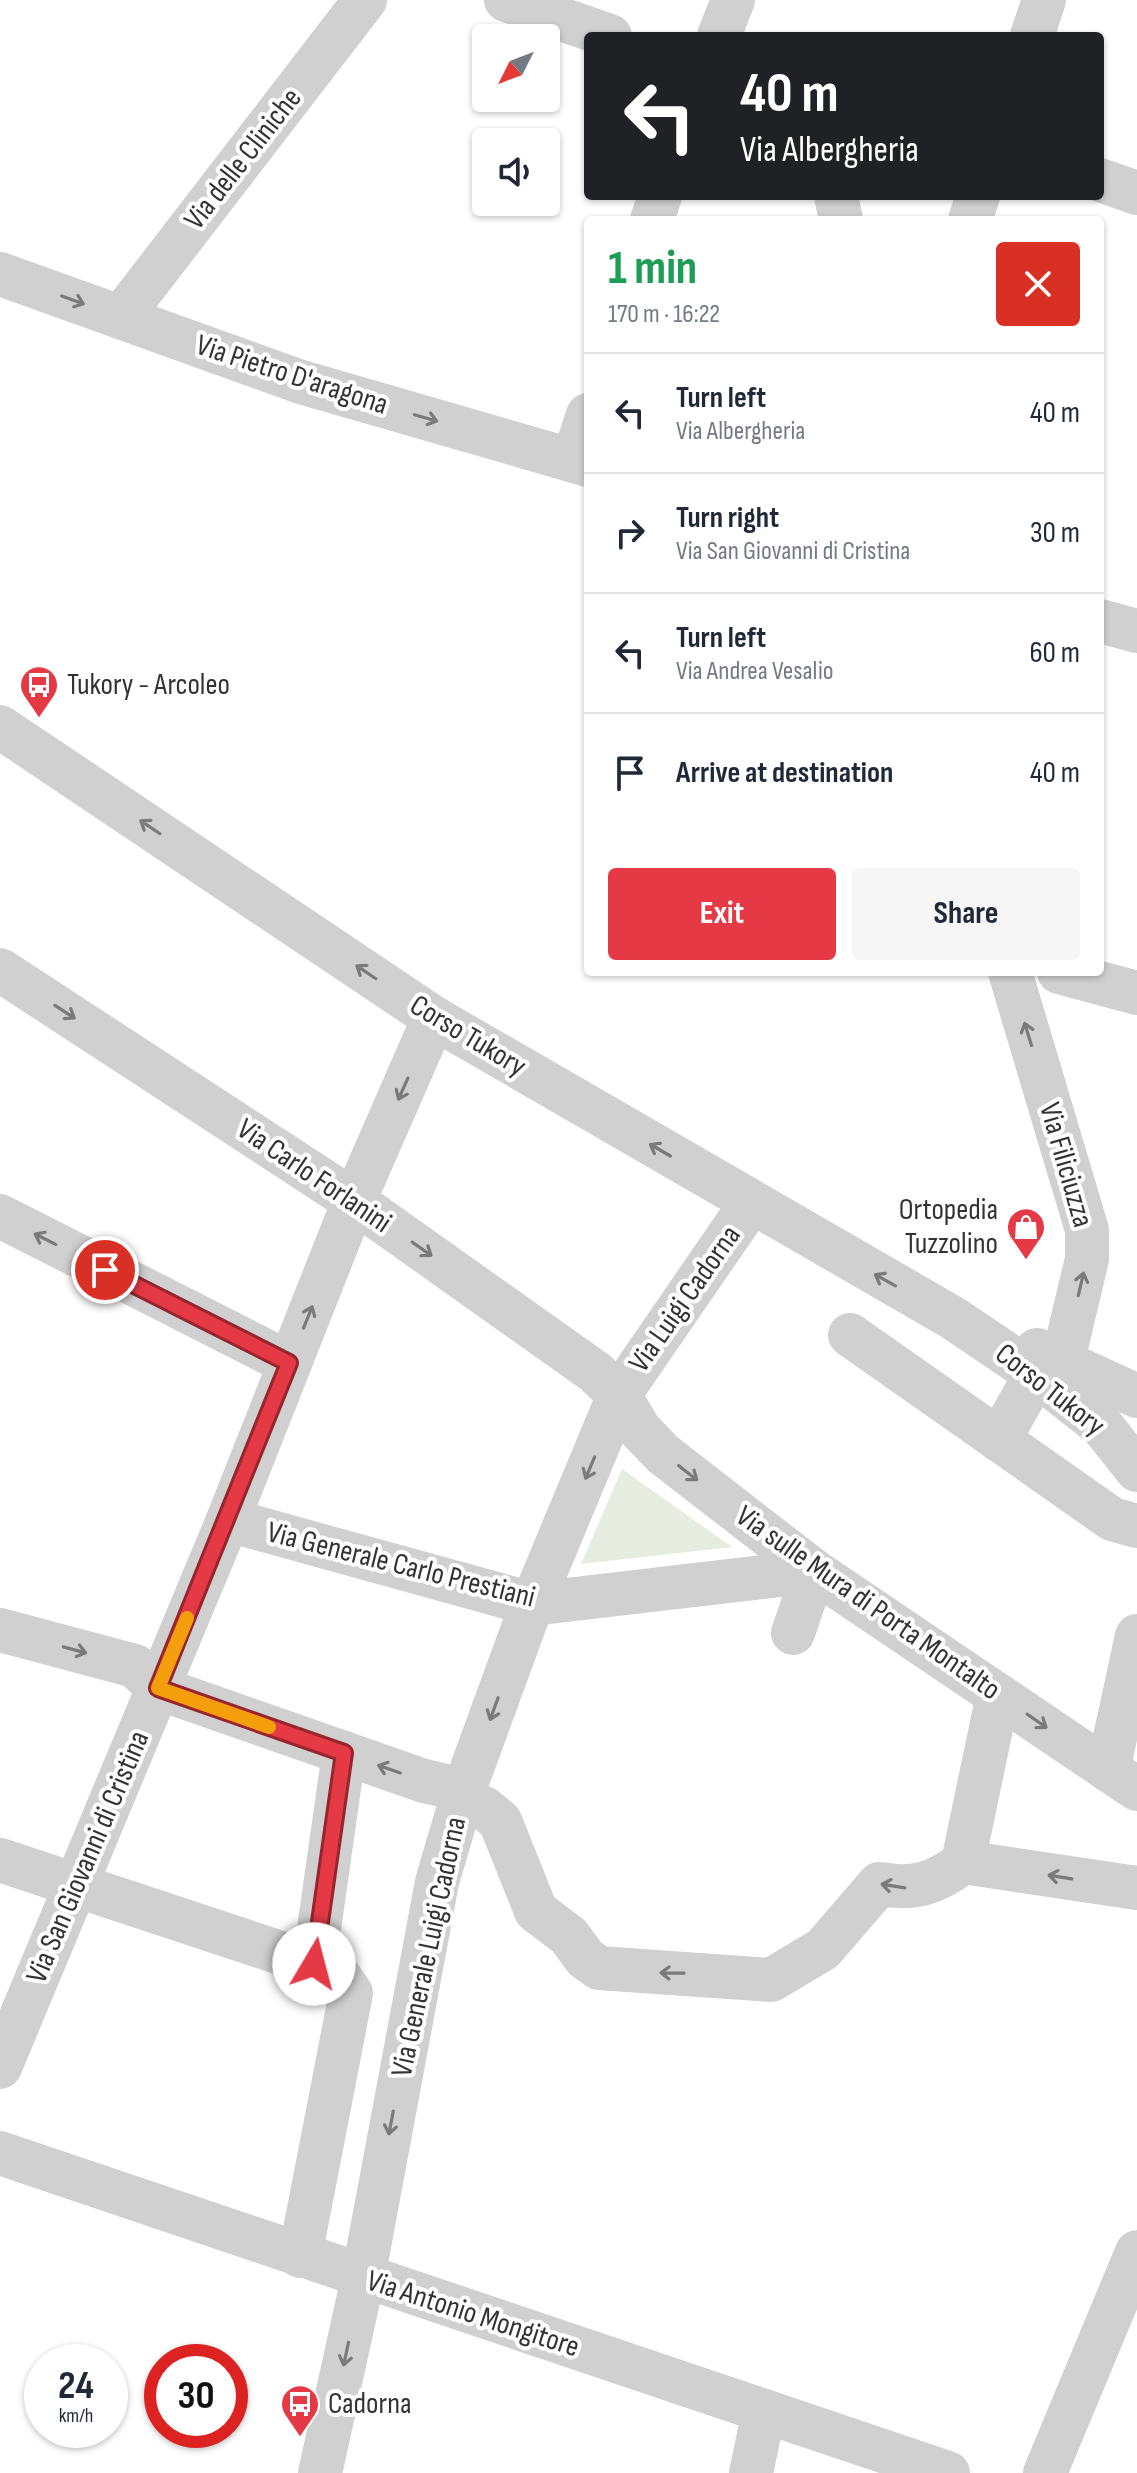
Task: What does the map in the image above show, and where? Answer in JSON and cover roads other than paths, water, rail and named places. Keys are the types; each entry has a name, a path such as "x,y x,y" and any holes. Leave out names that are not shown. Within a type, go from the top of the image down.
{"street":[{"name":"Via delle Cliniche","path":"121,317 365,0"},
{"path":"506,0 598,32"},
{"path":"721,32 733,0"},
{"path":"1033,32 1044,0"},
{"path":"1104,181 1137,193"},
{"name":"Via Pietro D'aragona","path":"0,274 301,382 580,463"},
{"path":"580,463 584,439"},
{"path":"1104,622 1137,631"},
{"name":"Corso Tukory","path":"0,727 434,1018 953,1318 1050,1367 1135,1396"},
{"name":"Via Carlo Forlanini","path":"0,970 354,1201 595,1372 619,1395"},
{"name":"Via Filiciuzza","path":"999,1440 1050,1367 1087,1259 1087,1230 1011,976"},
{"path":"1074,976 1137,993"},
{"name":"Via San Giovanni di Cristina","path":"0,2067 228,1520 354,1201 434,1018"},
{"name":"Via Luigi Cadorna","path":"619,1395 751,1203"},
{"path":"0,1216 289,1363"},
{"path":"850,1335 1112,1519 1137,1526"},
{"name":"Corso Tukory","path":"1050,1367 1137,1470"},
{"name":"Via sulle Mura di Porta Montalto","path":"619,1395 640,1430 663,1454 814,1571 1123,1780"},
{"name":"Via Generale Luigi Cadorna","path":"320,2473 363,2278 437,1882 462,1797 532,1604 619,1395"},
{"name":"Via Generale Carlo Prestiani","path":"228,1520 532,1604 814,1571"},
{"path":"793,1633 814,1571"},
{"path":"0,1630 135,1666 158,1688 424,1781 484,1808 500,1821 536,1911 569,1936 585,1958 599,1968 632,1972 733,1975 771,1980 823,1949 879,1884 906,1889 942,1879 963,1862 998,1695"},
{"path":"1123,1780 1137,1636"},
{"path":"314,1964 344,1753"},
{"path":"0,1860 314,1964 340,1977 351,1993 300,2256"},
{"path":"963,1862 1137,1888"},
{"name":"Via Antonio Mongitore","path":"0,2153 948,2473"},
{"path":"1045,2473 1137,2252"},
{"path":"751,2473 764,2411"}],"place":[{"name":"Tukory - Arcoleo","path":"39,719"},
{"name":"Ortopedia Tuzzolino","path":"1026,1261"},
{"name":"Cadorna","path":"300,2438"}]}
